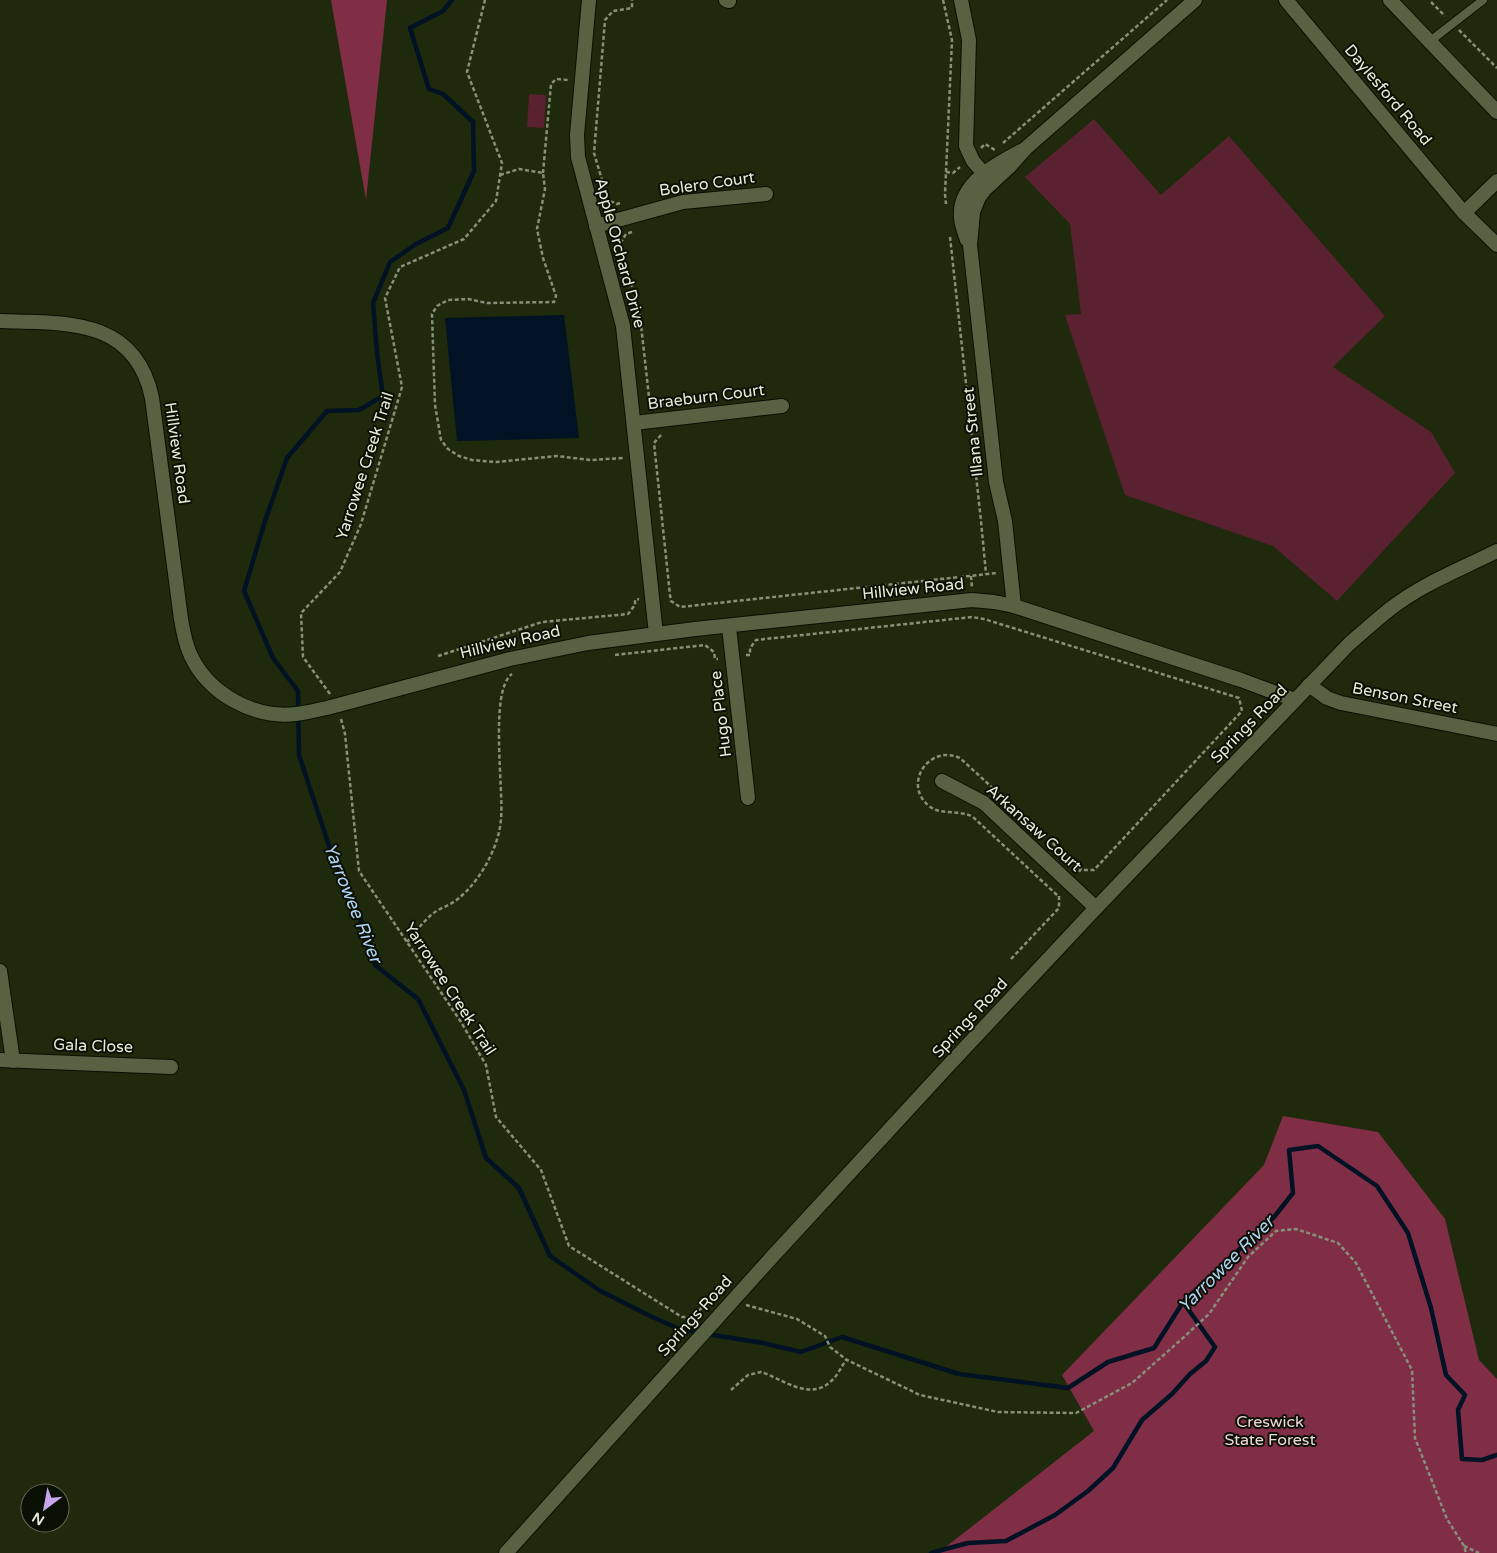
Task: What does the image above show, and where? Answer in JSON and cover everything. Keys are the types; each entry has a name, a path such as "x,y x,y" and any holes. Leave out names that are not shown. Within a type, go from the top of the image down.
{"street":[{"name":"Apple Orchard Drive","path":"589,0 577,146 579,166 623,326 656,634"},
{"path":"961,0 970,40 965,140 970,157 988,179"},
{"name":"Illana Street","path":"1014,606 1005,521 996,482 971,252 961,220 961,209 969,189 1007,169 1026,148 1194,0"},
{"name":"Daylesford Road","path":"1286,0 1464,213 1497,246"},
{"path":"1390,0 1497,112"},
{"path":"1464,213 1497,181"},
{"name":"Bolero Court","path":"596,226 683,202 766,194"},
{"name":"Hillview Road","path":"0,321 89,327 118,342 135,359 146,378 152,398 181,619 183,632 191,655 207,680 224,694 261,711 296,714 428,679 536,653 588,643 964,600 989,601 1014,606 1241,680 1295,700"},
{"name":"Braeburn Court","path":"634,423 782,406"},
{"name":"Springs Road","path":"506,1553 691,1346 1096,908 1349,644 1391,608 1432,583 1497,551"},
{"name":"Hugo Place","path":"729,627 748,798"},
{"name":"Benson Street","path":"1310,685 1327,698 1341,703 1497,734"},
{"name":"Arkansaw Court","path":"942,781 984,803 1096,908"},
{"name":"Gala Close","path":"0,972 6,1060 171,1067"}],"lane":[{"path":"1429,42 1483,0"}],"path":[{"name":"Yarrowee Creek Trail","path":"485,0 467,72 502,163 496,201 464,239 400,267 385,298 402,388 361,524 340,572 301,613 303,658 332,706 345,734 358,872 461,1022 486,1065 496,1117 541,1170 569,1246 682,1317 691,1317 721,1292 727,1293 743,1304 797,1319 825,1336 830,1347 846,1360 920,1395 998,1412 1076,1413 1132,1383 1208,1314 1248,1257 1276,1231 1296,1229 1338,1244 1356,1263 1412,1370 1415,1438 1447,1519 1464,1546 1466,1553"},
{"path":"632,0 632,8 613,11 605,20 594,153 608,200 617,204 628,201 635,231 626,234 620,244 640,316 649,397 657,404 665,404 668,434 661,435 654,444 671,601 680,608 986,574 1011,573"},
{"path":"1002,144 1167,0"},
{"path":"1431,2 1497,68"},
{"path":"572,80 556,80 551,84 543,173 545,189 537,229 543,258 556,296 554,302 487,303 468,299 448,300 437,306 432,314 432,345 435,405 440,435 446,446 459,456 490,462 556,456 601,460 637,457"},
{"path":"946,172 953,173 985,144 996,150"},
{"path":"500,175 519,169 543,173"},
{"path":"438,656 542,622 628,614 635,605 635,600 670,595"},
{"path":"608,656 705,645 714,652 715,659 750,655 750,648 756,640 972,617 984,618 1238,698 1242,711 1094,870 1082,869 1075,876"},
{"path":"407,942 430,916 460,897 482,871 491,855 501,821 502,779 498,741 501,706 505,682 508,677 515,673"},
{"path":"1011,959 1059,908 1059,896 1057,895 1063,888"},
{"path":"731,1390 748,1376 755,1372 762,1372 795,1387 814,1390 830,1382 846,1360"},
{"path":"1464,1546 1479,1553"}],"shaded area":[{"path":"529,94 546,95 544,128 527,127"},
{"path":"1094,119 1161,195 1229,136 1385,316 1333,367 1431,432 1455,473 1337,601 1273,546 1125,495 1065,315 1081,314 1070,224 1025,177"}],"green space":[{"path":"331,0 387,0 366,200"},
{"name":"Creswick State Forest","path":"1283,1116 1378,1132 1445,1219 1479,1360 1497,1379 1497,1553 938,1553 1094,1431 1062,1375 1264,1165"}],"water":[{"path":"564,315 579,438 457,441 445,318"}],"waterway":[{"name":"Yarrowee River","path":"452,0 443,11 410,28 429,89 443,94 473,122 474,171 448,228 416,244 390,262 373,303 383,396 359,410 327,411 287,458 265,521 244,591 273,658 298,691 299,755 331,852 360,918 375,965 418,999 464,1090 486,1158 519,1188 550,1256 599,1290 679,1329 700,1333"},
{"name":"Yarrowee River","path":"707,1334 763,1343 801,1352 842,1337 959,1374 1068,1388 1108,1362 1154,1348 1183,1302 1274,1217 1293,1193 1289,1150 1318,1146 1377,1186 1408,1233 1431,1308 1446,1375 1465,1395 1458,1410 1462,1459 1482,1460 1497,1455"},
{"path":"931,1553 968,1543 1006,1541 1055,1515 1088,1491 1113,1468 1142,1420 1206,1361 1215,1347 1183,1302"}]}
